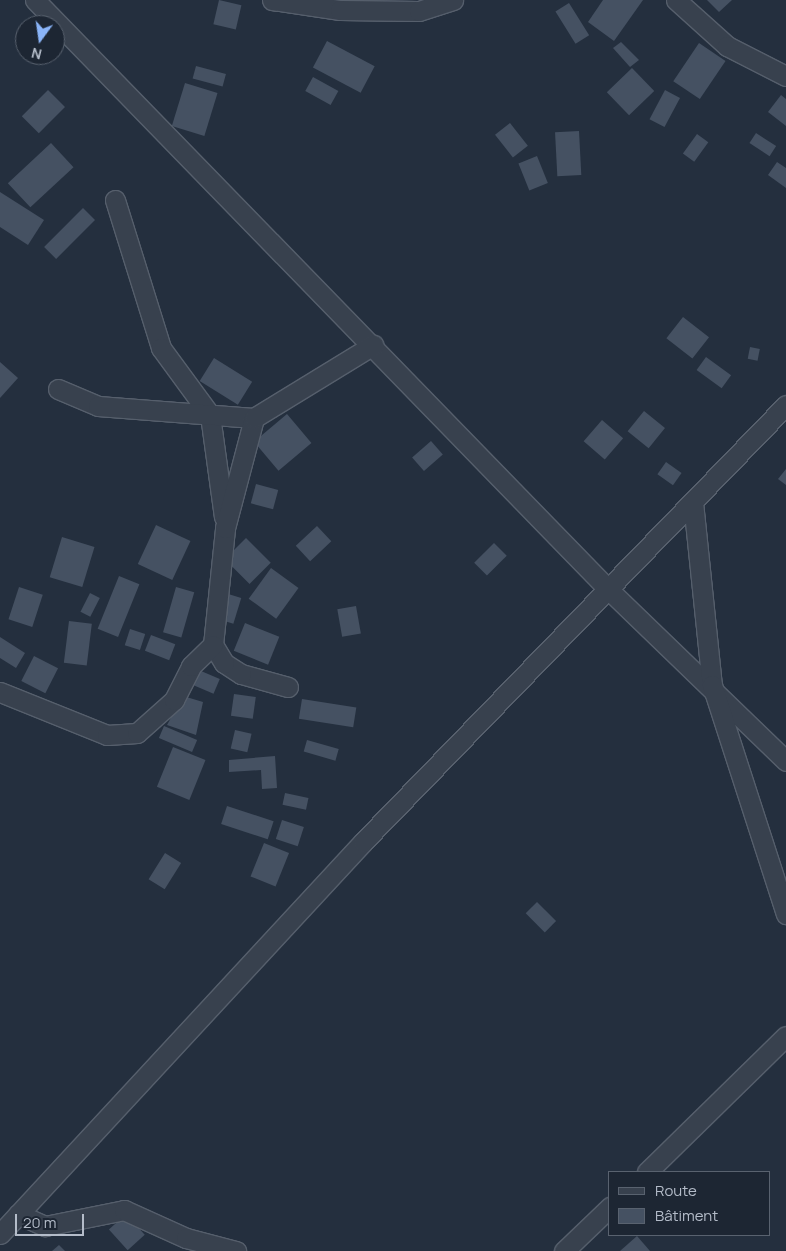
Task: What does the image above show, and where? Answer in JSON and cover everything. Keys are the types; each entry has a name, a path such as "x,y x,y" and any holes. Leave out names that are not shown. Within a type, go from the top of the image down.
{"street":[{"path":"35,0 373,345 609,590 712,685 786,760"},
{"path":"272,0 340,10 419,11 453,0"},
{"path":"676,0 727,46 786,76"},
{"path":"114,200 161,348 210,415 225,528"},
{"path":"58,389 98,406 254,418 373,345"},
{"path":"0,1234 363,842 786,405"},
{"path":"254,418 225,528 213,645 224,663 241,674 288,687"},
{"path":"693,502 712,685 786,914"},
{"path":"0,692 107,735 138,733 174,700 191,666 213,645"},
{"path":"648,1171 786,1036"},
{"path":"564,1251 608,1209"},
{"path":"18,1214 45,1226 124,1210 186,1238 236,1251"}],"building":[{"path":"219,0 241,5 236,30 213,24"},
{"path":"603,0 643,0 614,41 588,22"},
{"path":"707,0 732,0 719,12"},
{"path":"569,3 589,35 576,44 555,11"},
{"path":"327,41 375,66 361,93 313,67"},
{"path":"621,42 639,60 630,67 613,48"},
{"path":"699,43 726,61 700,99 673,81"},
{"path":"196,66 226,74 223,87 193,79"},
{"path":"632,68 654,91 629,115 607,92"},
{"path":"313,77 338,91 331,105 305,91"},
{"path":"185,83 218,93 204,136 172,126"},
{"path":"48,90 65,107 39,133 22,116"},
{"path":"665,90 680,98 665,127 650,119"},
{"path":"781,95 786,99 786,126 768,112"},
{"path":"510,123 528,146 513,158 495,135"},
{"path":"579,131 581,175 557,176 555,132"},
{"path":"756,133 776,146 770,156 749,143"},
{"path":"697,134 708,142 694,162 683,153"},
{"path":"51,143 74,167 30,207 8,183"},
{"path":"537,156 548,183 529,190 518,163"},
{"path":"777,162 786,168 786,188 768,175"},
{"path":"0,192 44,220 28,245 0,227"},
{"path":"83,208 95,220 56,259 44,247"},
{"path":"683,317 709,337 692,359 666,338"},
{"path":"750,347 760,349 758,361 748,359"},
{"path":"706,357 731,375 722,388 697,370"},
{"path":"214,358 252,382 238,405 200,381"},
{"path":"0,362 18,378 0,398"},
{"path":"644,411 665,428 649,448 628,431"},
{"path":"287,414 311,443 278,471 254,442"},
{"path":"602,420 623,438 605,460 584,441"},
{"path":"431,441 443,455 424,471 412,457"},
{"path":"666,462 682,473 673,485 657,474"},
{"path":"786,469 786,485 778,479"},
{"path":"256,484 278,490 273,509 251,503"},
{"path":"156,525 190,541 172,580 138,564"},
{"path":"317,526 331,541 310,561 296,546"},
{"path":"62,537 95,547 82,587 50,577"},
{"path":"246,538 271,563 250,584 225,559"},
{"path":"494,543 507,556 487,576 474,563"},
{"path":"271,568 299,588 276,619 249,599"},
{"path":"119,576 139,584 118,637 98,629"},
{"path":"19,587 43,595 32,627 8,619"},
{"path":"176,587 194,592 181,637 163,632"},
{"path":"90,593 100,598 90,617 80,612"},
{"path":"225,593 241,598 233,624 217,619"},
{"path":"356,606 361,634 342,637 337,609"},
{"path":"69,621 92,624 87,665 64,663"},
{"path":"245,623 279,637 268,665 234,651"},
{"path":"130,629 145,634 140,650 125,645"},
{"path":"151,635 175,644 169,660 145,651"},
{"path":"0,637 25,653 16,668 0,658"},
{"path":"34,656 58,668 45,693 21,681"},
{"path":"194,668 220,679 214,694 188,683"},
{"path":"234,694 256,697 253,719 231,716"},
{"path":"183,696 203,702 196,735 167,725"},
{"path":"302,699 356,708 353,727 299,719"},
{"path":"164,726 197,740 192,752 159,738"},
{"path":"235,730 252,734 247,752 231,749"},
{"path":"307,740 339,749 335,761 304,752"},
{"path":"173,747 205,760 189,800 157,787"},
{"path":"275,756 277,788 262,789 261,770 229,772 229,760"},
{"path":"285,793 308,798 306,810 283,805"},
{"path":"227,806 274,821 268,839 221,824"},
{"path":"282,820 304,827 298,846 276,839"},
{"path":"264,843 289,853 276,886 251,876"},
{"path":"165,853 181,863 165,889 149,879"},
{"path":"537,902 556,921 545,932 526,913"},
{"path":"126,1214 145,1235 128,1250 109,1229"},
{"path":"637,1236 650,1251 620,1251"},
{"path":"59,1245 65,1251 52,1251"}]}
